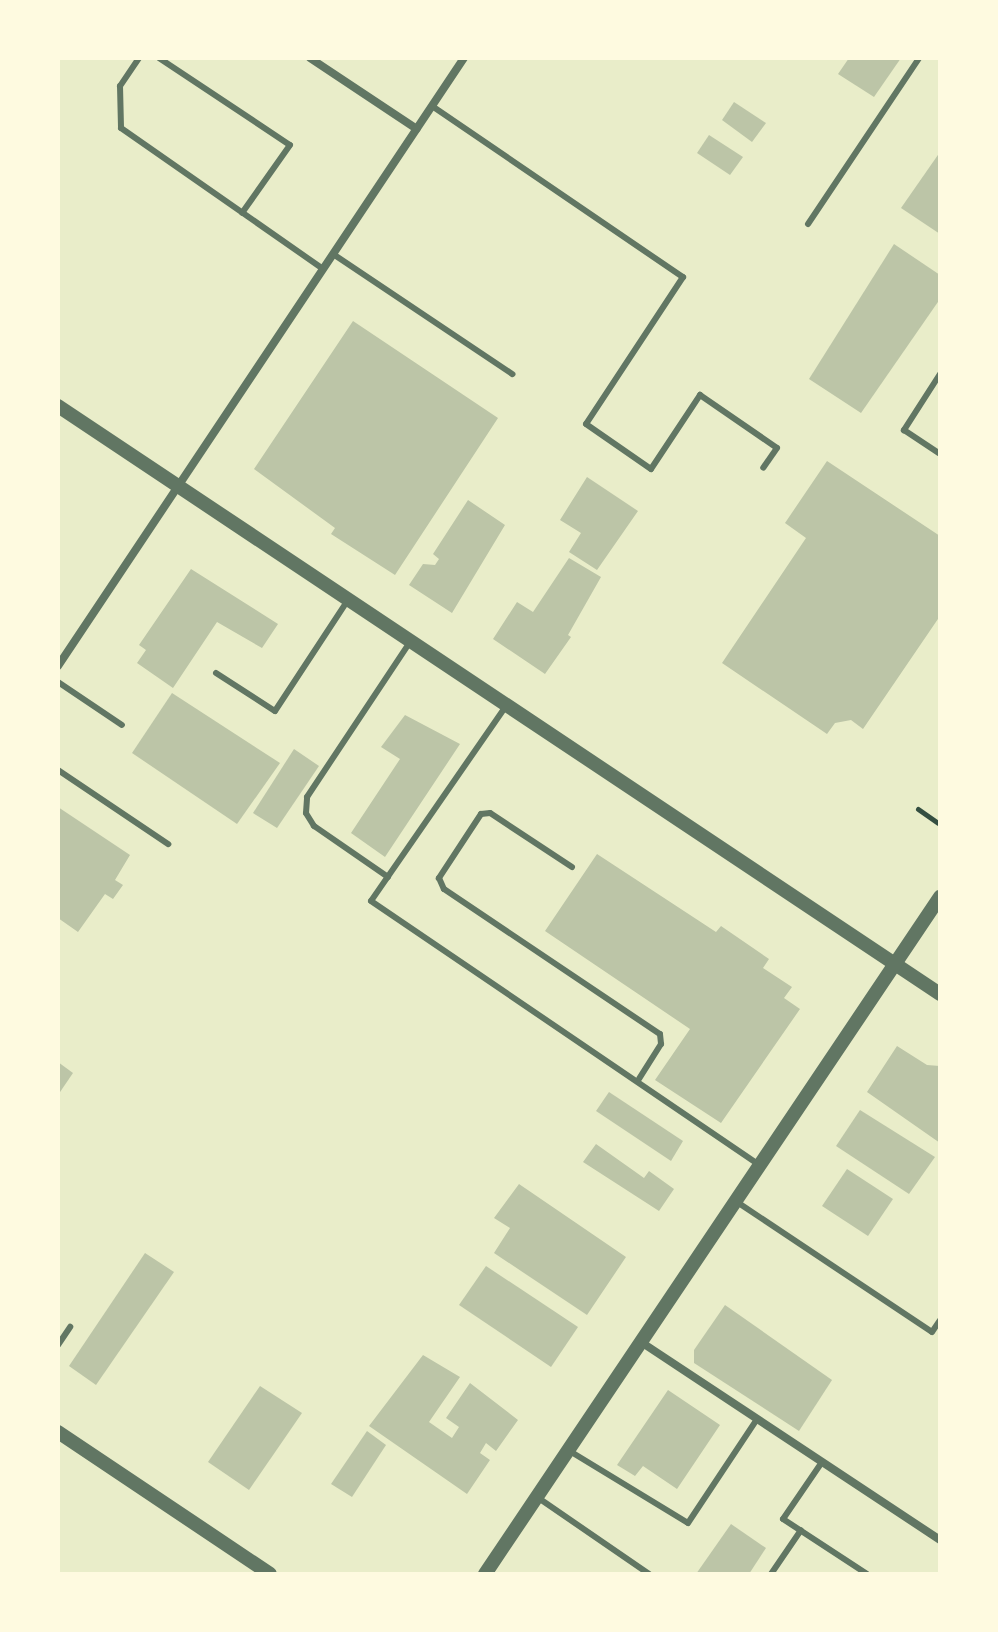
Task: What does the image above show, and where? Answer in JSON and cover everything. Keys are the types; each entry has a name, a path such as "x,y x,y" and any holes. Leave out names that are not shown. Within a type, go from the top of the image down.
{"street":[{"path":"310,58 417,129"},
{"path":"58,666 464,58"},
{"path":"58,406 940,994"},
{"path":"485,1574 940,897"},
{"path":"641,1342 940,1540"},
{"path":"58,1432 270,1574"}],"lane":[{"path":"139,58 120,86 121,128 323,269"},
{"path":"159,58 290,145 242,213"},
{"path":"808,224 919,58"},
{"path":"432,106 683,277 586,424 651,469 700,395 777,448 763,468"},
{"path":"333,254 512,374"},
{"path":"940,374 904,430 940,454"},
{"path":"216,673 275,711 348,600"},
{"path":"388,877 314,826 306,813 307,797 410,642"},
{"path":"58,682 122,725"},
{"path":"506,706 371,901 639,1079 760,1165"},
{"path":"58,770 168,844"},
{"path":"572,867 490,813 481,814 439,878 444,889 660,1034 661,1044 639,1079"},
{"path":"735,1201 932,1332 940,1320"},
{"path":"58,1345 70,1327"},
{"path":"568,1450 688,1523 757,1419"},
{"path":"822,1462 783,1519 867,1574"},
{"path":"537,1497 649,1574"},
{"path":"771,1574 801,1530"}],"path":[{"path":"918,809 938,823"}],"building":[{"path":"849,58 901,58 874,97 838,74"},
{"path":"734,102 766,123 752,142 722,120"},
{"path":"709,135 743,157 730,175 697,153"},
{"path":"940,152 940,234 901,208"},
{"path":"894,244 940,275 940,299 861,413 809,379"},
{"path":"353,321 498,418 395,575 331,534 335,528 254,469"},
{"path":"827,461 940,536 940,616 863,729 851,720 835,723 827,734 722,663 806,538 785,523"},
{"path":"587,477 638,511 597,570 569,552 581,533 560,520"},
{"path":"468,500 505,525 452,613 409,585 423,564 435,565 439,559 433,554"},
{"path":"569,558 601,577 568,635 571,637 545,674 493,639 517,602 533,612"},
{"path":"191,569 278,624 262,648 217,622 173,688 137,663 146,650 139,645"},
{"path":"172,693 280,763 237,824 132,753"},
{"path":"405,715 460,744 385,857 351,833 400,759 381,747"},
{"path":"294,749 319,766 277,828 253,813"},
{"path":"58,807 130,855 115,880 123,885 113,899 105,894 78,932 58,918"},
{"path":"597,854 716,932 721,926 769,959 763,968 792,987 784,998 800,1009 721,1123 655,1080 690,1029 545,931"},
{"path":"897,1046 927,1065 940,1066 940,1143 867,1092"},
{"path":"58,1062 73,1073 58,1095"},
{"path":"609,1092 683,1141 671,1161 596,1111"},
{"path":"860,1110 935,1157 909,1194 836,1146"},
{"path":"596,1144 644,1178 649,1171 674,1189 659,1211 583,1162"},
{"path":"847,1169 893,1199 868,1236 822,1206"},
{"path":"519,1184 626,1257 587,1315 494,1253 510,1228 494,1218"},
{"path":"145,1253 174,1272 96,1385 69,1366"},
{"path":"486,1266 578,1327 551,1367 459,1305"},
{"path":"725,1305 832,1380 799,1431 694,1363 694,1350"},
{"path":"423,1355 460,1377 429,1422 452,1438 459,1427 446,1418 470,1383 518,1420 496,1451 486,1443 480,1453 490,1460 467,1494 369,1426"},
{"path":"260,1386 302,1413 249,1490 208,1462"},
{"path":"668,1390 720,1425 677,1489 643,1466 635,1476 617,1465"},
{"path":"367,1431 386,1445 352,1497 331,1484"},
{"path":"731,1524 766,1548 749,1574 696,1574"}]}
